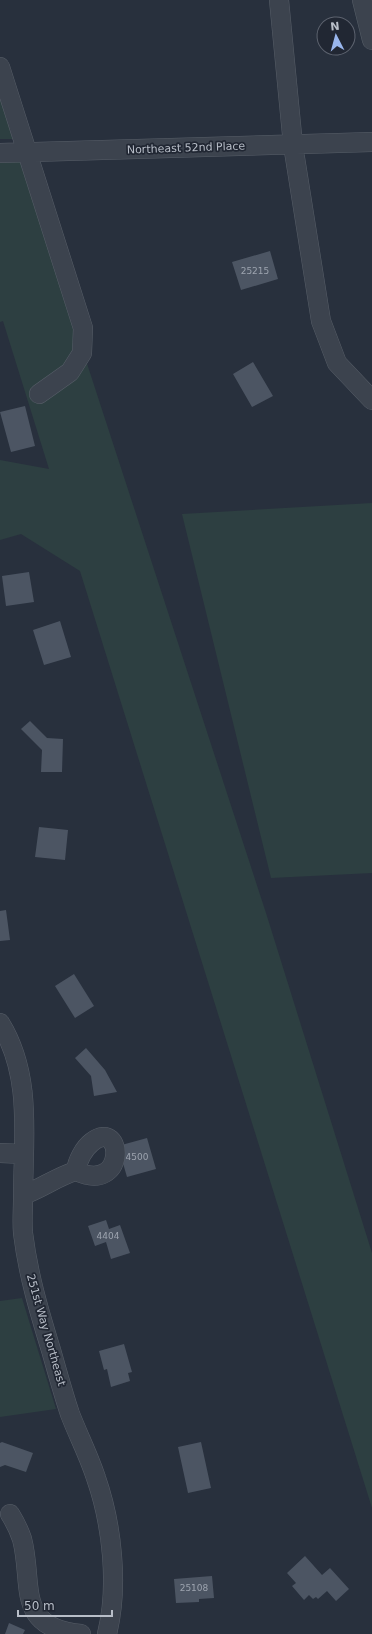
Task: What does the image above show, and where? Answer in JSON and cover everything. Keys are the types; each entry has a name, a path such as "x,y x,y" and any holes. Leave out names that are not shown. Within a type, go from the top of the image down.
{"street":[{"path":"279,0 293,145 321,321 337,363 372,400"},
{"path":"362,0 372,40"},
{"path":"0,67 83,328 82,353 70,372 39,394"},
{"name":"Northeast 52nd Place","path":"0,153 372,142"},
{"name":"251st Way Northeast","path":"2,1033 20,1075 24,1099 23,1231 35,1300 70,1414 96,1478 106,1512 113,1586 107,1634"},
{"path":"0,1153 23,1154"},
{"path":"23,1195 36,1190 61,1175 76,1171"},
{"path":"10,1514 18,1528 22,1541 32,1606 38,1616 45,1622 58,1629 81,1634"}],"shaded area":[{"path":"0,93 14,139 0,139"},
{"path":"0,161 21,161 266,913 372,1253 372,1508 80,571 21,534 0,540 0,460 49,469 3,321 0,322"},
{"path":"372,503 372,873 271,878 182,514"},
{"path":"22,1298 56,1409 0,1417 0,1301"}],"building":[{"path":"270,251 278,279 241,290 232,262"},
{"path":"253,362 273,396 252,407 233,374"},
{"path":"25,406 35,446 11,452 0,412"},
{"path":"29,572 34,602 6,606 2,576"},
{"path":"60,621 71,657 44,665 33,630"},
{"path":"30,721 47,738 63,739 62,772 41,772 42,750 21,729"},
{"path":"39,827 68,830 65,860 35,857"},
{"path":"6,910 10,940 0,941 0,911"},
{"path":"74,974 94,1006 75,1018 55,986"},
{"path":"86,1048 105,1070 117,1092 94,1096 91,1076 75,1058"},
{"path":"147,1138 156,1169 127,1177 118,1146"},
{"path":"106,1220 109,1229 120,1225 130,1253 111,1259 106,1242 95,1246 88,1226"},
{"path":"124,1344 132,1372 128,1373 130,1381 111,1387 107,1369 104,1370 99,1351"},
{"path":"2,1442 33,1453 26,1472 5,1465 0,1467 0,1443"},
{"path":"201,1442 211,1488 188,1493 178,1447"},
{"path":"305,1556 322,1575 330,1568 349,1589 336,1601 327,1591 318,1599 316,1597 313,1599 309,1595 304,1600 292,1586 296,1583 287,1573"},
{"path":"212,1576 214,1598 199,1599 199,1602 176,1603 174,1579"},
{"path":"9,1623 25,1630 23,1634 5,1634"}]}
